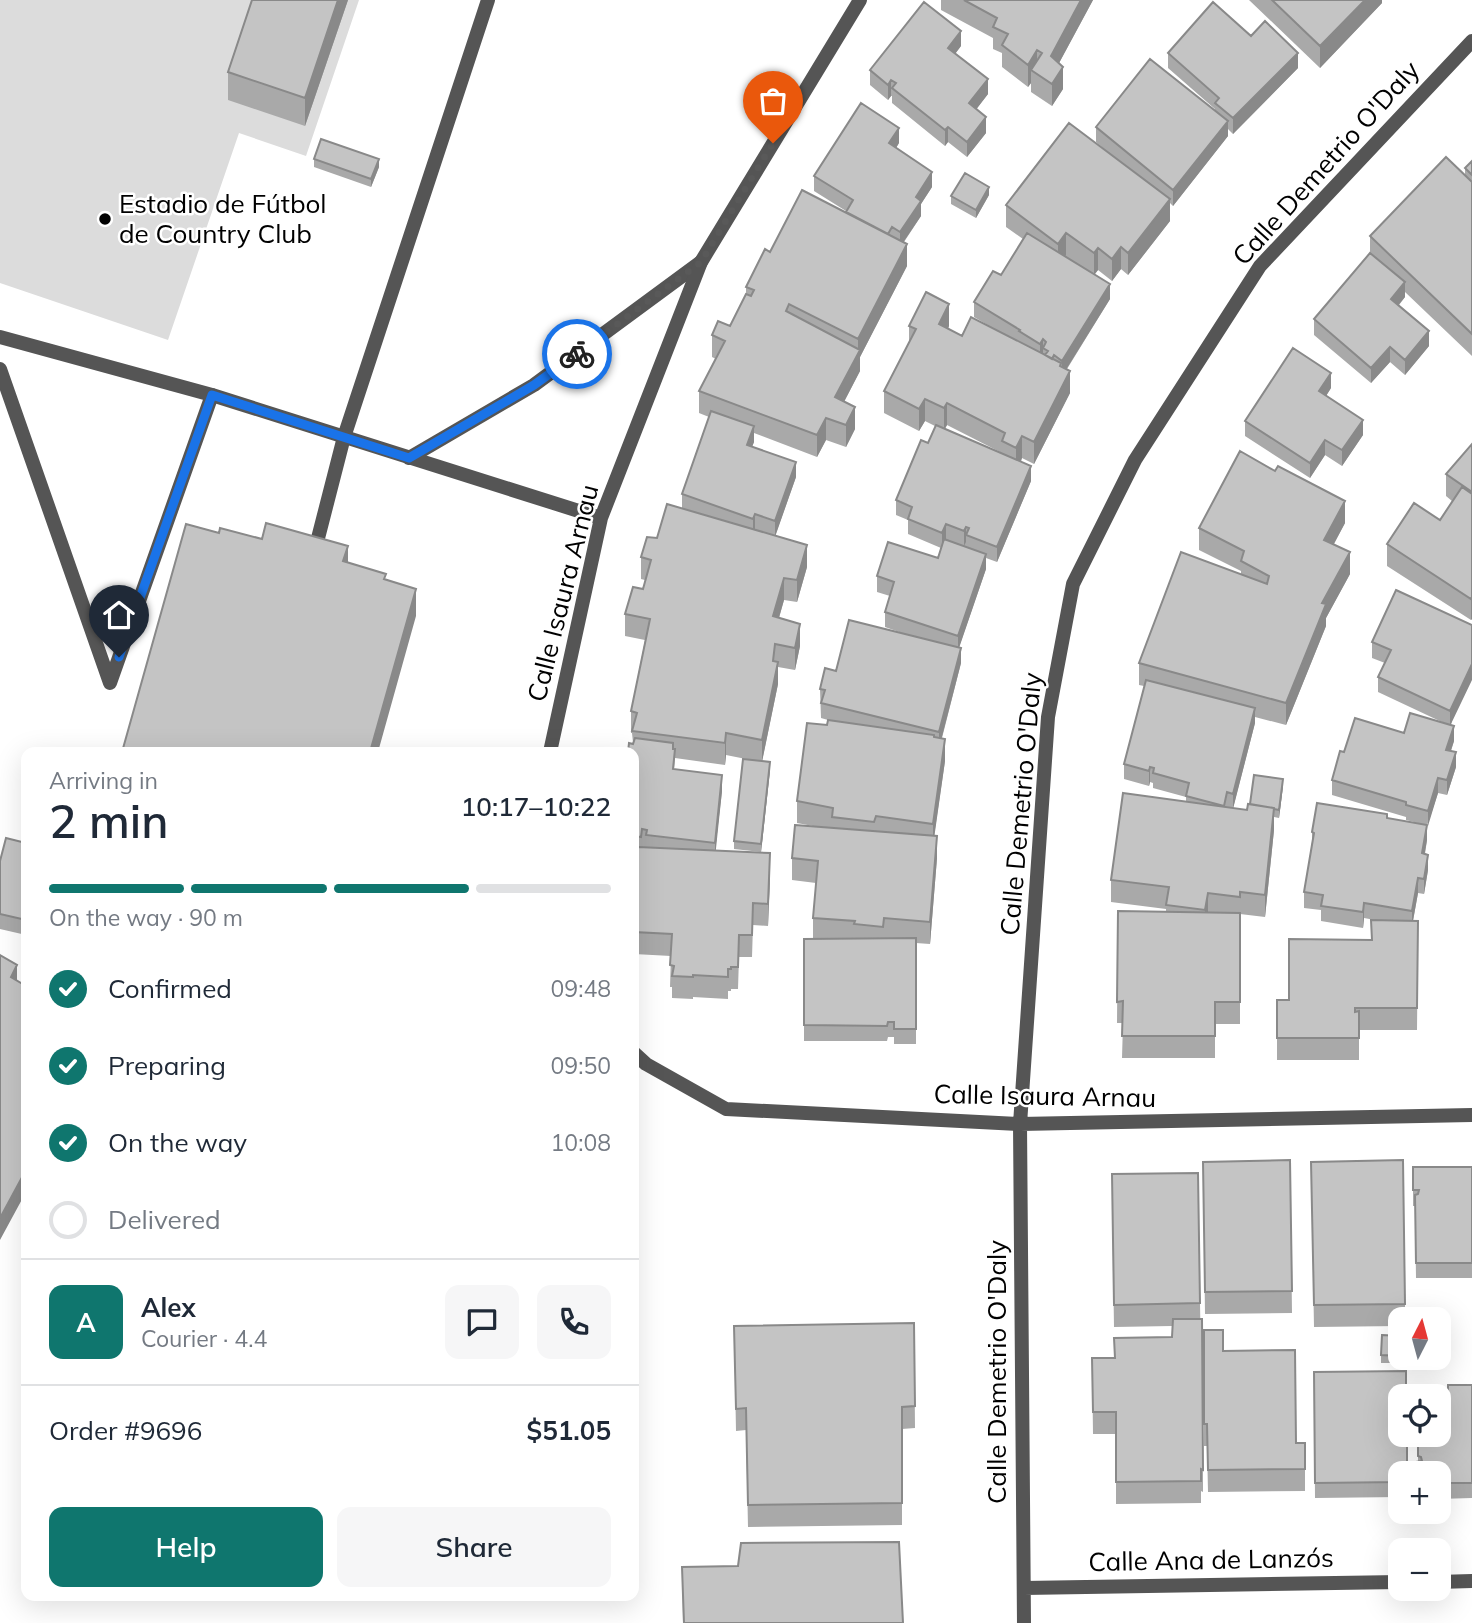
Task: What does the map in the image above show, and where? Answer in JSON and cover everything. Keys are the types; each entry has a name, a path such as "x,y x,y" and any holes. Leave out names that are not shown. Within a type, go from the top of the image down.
{"street":[{"path":"316,546 344,437 488,0"},
{"name":"Calle Isaura Arnau","path":"551,747 601,518 701,262 860,0"},
{"name":"Calle Demetrio O'Daly","path":"1024,1623 1020,1124 1048,717 1073,584 1135,460 1260,266 1472,41"},
{"path":"409,458 534,385 701,262"},
{"path":"0,337 212,395 601,518"},
{"path":"0,369 110,683 212,395"},
{"name":"Calle Isaura Arnau","path":"639,1058 726,1109 1020,1124 1472,1115"},
{"path":"1451,1582 1472,1581"},
{"name":"Calle Ana de Lanzós","path":"1024,1588 1388,1582"}],"shaded area":[{"name":"Estadio de Fútbol de Country Club","path":"0,0 359,0 306,156 239,133 168,340 0,283"}],"building":[{"path":"252,0 338,0 305,98 228,72"},
{"path":"964,0 1081,0 1051,56 1063,67 1052,84 1031,70 1042,53 1037,50 1028,65 1002,45 1008,34 993,27 997,18"},
{"path":"1272,0 1365,0 1320,46"},
{"path":"924,2 961,31 948,48 988,79 969,103 986,117 967,142 948,127 945,130 892,88 896,83 891,80 888,85 870,70"},
{"path":"1213,2 1251,36 1265,21 1298,53 1233,118 1215,103 1219,98 1168,53"},
{"path":"1150,59 1228,121 1173,190 1096,127"},
{"path":"861,103 899,128 889,143 932,172 916,197 921,201 900,232 892,227 888,234 846,212 853,200 814,176"},
{"path":"1069,123 1170,199 1128,253 1121,247 1112,259 1098,248 1094,253 1066,233 1058,244 1006,205"},
{"path":"321,139 379,159 371,179 314,159"},
{"path":"1446,157 1472,182 1472,334 1370,236"},
{"path":"1472,161 1472,175 1465,168"},
{"path":"965,173 989,187 976,210 951,196"},
{"path":"802,190 907,244 858,339 789,304 786,311 860,350 835,397 855,407 846,425 826,418 817,435 699,391 725,341 712,335 718,321 730,326 746,294 751,296 754,290 746,287 765,249 770,252"},
{"path":"1027,233 1110,284 1062,361 1054,355 1052,359 1045,355 1048,351 1043,348 1046,342 1043,339 1040,344 974,302 993,271 1001,275"},
{"path":"1370,253 1405,282 1391,299 1429,331 1405,360 1390,347 1371,368 1314,319"},
{"path":"926,292 949,304 939,324 962,336 971,317 1061,363 1060,366 1070,371 1034,442 1022,436 1016,448 1002,441 1005,433 947,403 944,408 925,399 919,409 884,391 916,329 909,326"},
{"path":"1293,348 1331,373 1319,391 1363,420 1342,450 1325,440 1310,463 1245,421"},
{"path":"711,411 754,426 747,445 796,462 775,521 755,514 753,519 682,494"},
{"path":"936,425 1031,466 997,547 966,535 969,528 966,527 964,531 946,524 942,533 908,519 912,507 896,500 921,440 928,443"},
{"path":"1472,444 1472,492 1446,474"},
{"path":"1240,451 1275,471 1278,466 1345,501 1324,540 1350,552 1322,603 1326,604 1286,703 1139,663 1181,552 1267,584 1269,576 1241,561 1244,551 1199,528"},
{"path":"1462,487 1472,494 1471,599 1387,544 1414,503 1440,520"},
{"path":"667,504 807,545 797,580 784,578 773,616 800,624 795,648 775,644 773,661 778,662 762,740 726,733 725,743 632,731 637,713 631,711 650,619 625,614 633,587 643,589 651,560 641,557 647,537 657,538"},
{"path":"266,523 348,546 343,561 386,574 384,579 416,589 371,747 123,747 186,524 219,533 220,528 262,539"},
{"path":"944,539 986,554 958,636 885,612 894,582 877,576 888,542 938,558"},
{"path":"1396,590 1472,625 1472,664 1450,711 1378,677 1391,650 1372,642"},
{"path":"849,620 961,648 939,732 821,703 825,690 820,689 825,668 836,671"},
{"path":"1146,680 1255,708 1233,794 1227,792 1224,806 1186,796 1189,783 1153,773 1154,768 1150,767 1149,771 1124,764"},
{"path":"1410,713 1454,726 1446,750 1456,752 1447,780 1438,778 1428,811 1332,780 1340,751 1344,752 1355,718 1404,733"},
{"path":"828,720 934,735 945,739 933,824 876,816 874,822 832,817 833,808 797,801 807,723 827,725"},
{"path":"635,738 673,743 673,769 722,775 715,843 646,835 647,830 642,829 639,837 639,747 629,747 629,743 633,744"},
{"path":"743,759 770,762 761,844 734,841"},
{"path":"1254,775 1283,779 1279,810 1250,804"},
{"path":"1123,793 1247,810 1248,804 1274,808 1265,895 1240,892 1240,897 1208,893 1205,910 1166,905 1169,887 1111,880"},
{"path":"1317,803 1387,814 1387,818 1427,825 1422,853 1428,855 1424,879 1418,878 1412,911 1364,903 1363,912 1321,906 1323,895 1304,892"},
{"path":"795,825 937,836 930,922 884,918 883,927 854,924 855,921 813,918 818,861 792,858"},
{"path":"6,838 21,842 21,919 0,914 0,861"},
{"path":"639,847 770,853 768,904 753,903 752,935 739,935 738,967 728,969 728,977 672,976 672,934 639,932"},
{"path":"1118,911 1240,913 1240,1002 1215,1002 1215,1036 1122,1036 1123,1001 1117,1002"},
{"path":"1371,920 1418,921 1417,1008 1355,1008 1355,1012 1359,1011 1359,1038 1277,1038 1277,1000 1289,1000 1289,939 1372,940"},
{"path":"916,938 916,1029 894,1029 894,1022 888,1022 887,1026 804,1025 804,939"},
{"path":"0,955 17,965 11,977 21,983 21,1179 0,1218"},
{"path":"1290,1160 1292,1291 1205,1292 1203,1162"},
{"path":"1403,1160 1405,1304 1314,1305 1311,1162"},
{"path":"1413,1167 1472,1167 1472,1263 1416,1263 1415,1195 1419,1190 1413,1190"},
{"path":"1198,1173 1200,1303 1114,1305 1112,1174"},
{"path":"1173,1319 1202,1319 1201,1481 1116,1482 1116,1412 1093,1412 1092,1358 1115,1358 1114,1338 1172,1337"},
{"path":"914,1323 915,1406 902,1407 902,1503 748,1505 746,1408 736,1409 734,1326"},
{"path":"1204,1330 1223,1330 1223,1351 1295,1350 1296,1443 1305,1443 1305,1469 1208,1470 1207,1424 1204,1424"},
{"path":"1382,1335 1388,1335 1388,1355 1381,1355"},
{"path":"1406,1371 1406,1384 1388,1384 1388,1447 1407,1447 1407,1461 1388,1461 1388,1482 1315,1483 1314,1372"},
{"path":"1451,1385 1472,1385 1472,1483 1451,1483 1451,1461 1422,1461 1418,1456 1418,1447 1451,1447"},
{"path":"899,1542 903,1623 684,1623 682,1567 738,1566 741,1543"}],"way so far":[{"path":"577,354 701,262 773,143"}],"place":[{"name":"Estadio de Fútbol de Country Club","path":"105,219"}],"route":[{"path":"119,657 212,395 409,458 534,385 577,354"}]}
